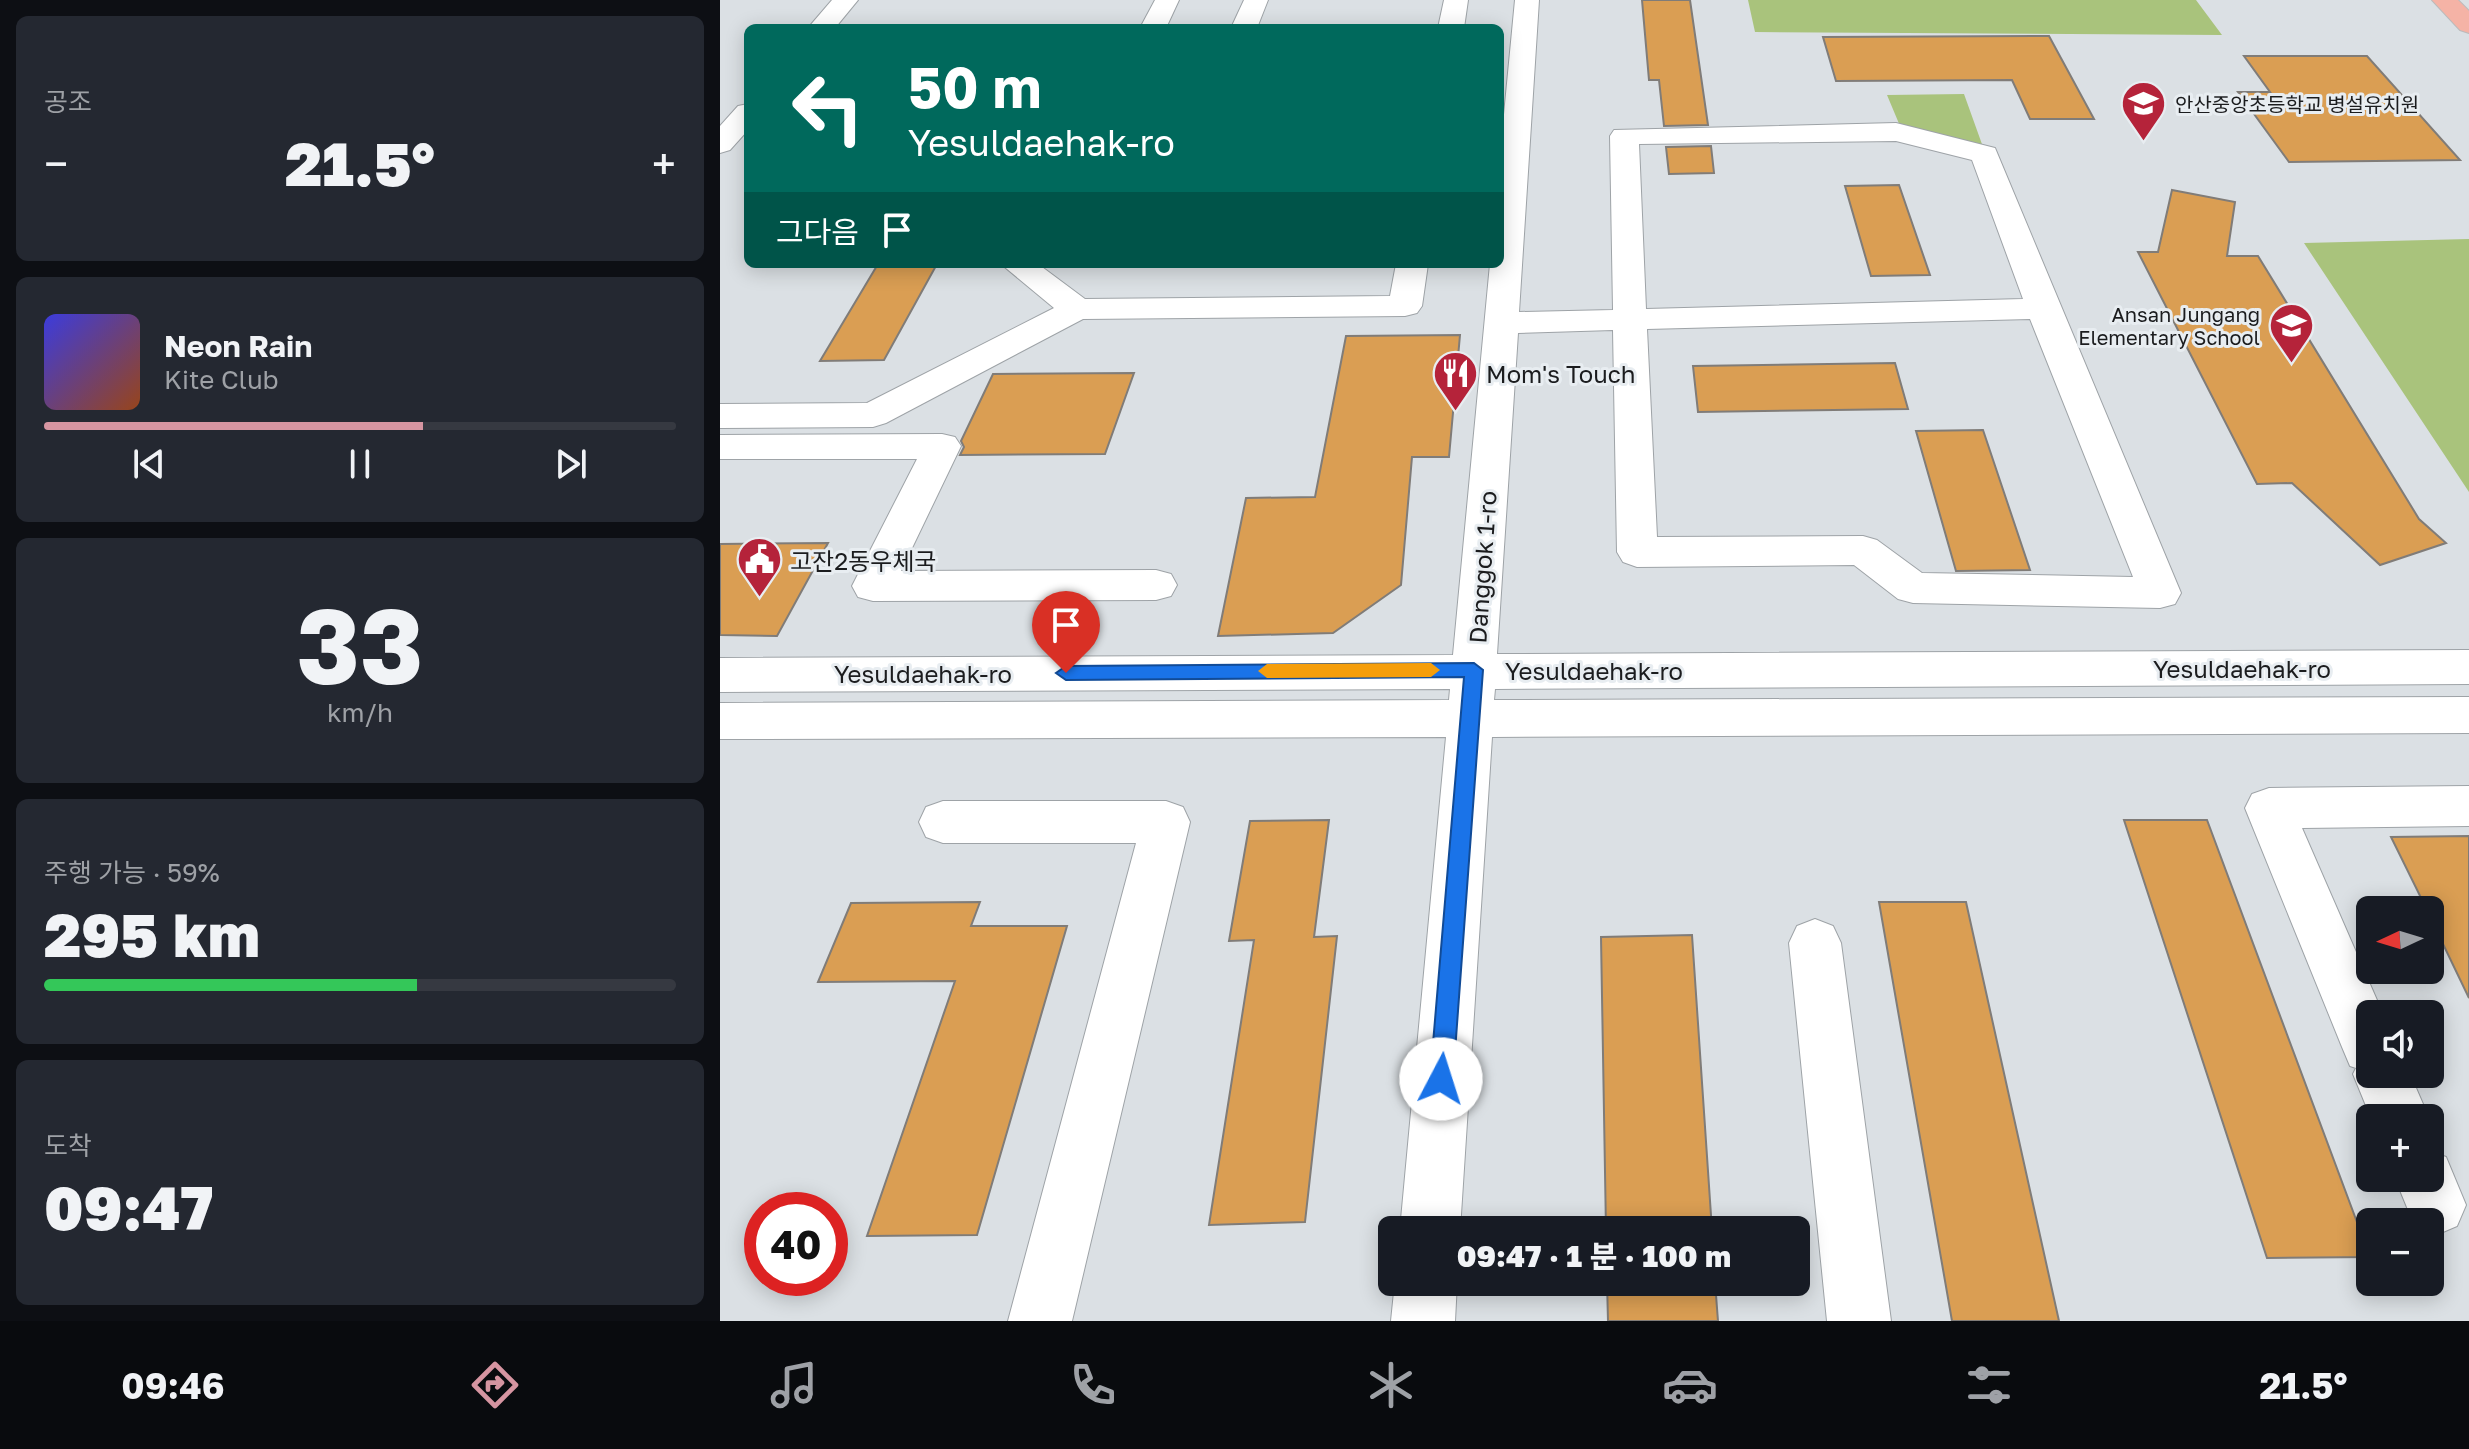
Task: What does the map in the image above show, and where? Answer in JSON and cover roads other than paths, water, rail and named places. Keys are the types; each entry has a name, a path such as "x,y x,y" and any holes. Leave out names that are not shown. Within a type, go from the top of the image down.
{"main road":[{"path":"2444,0 2469,25"}],"street":[{"path":"825,24 846,0"},
{"path":"1155,24 1167,0"},
{"path":"1246,24 1256,0"},
{"path":"1452,24 1456,0"},
{"name":"Danggok 1-ro","path":"1431,1216 1527,0"},
{"path":"731,141 744,119"},
{"path":"1896,132 1985,154 2043,309 2160,593 1913,588 1863,550 1637,552 1624,136 1896,132"},
{"path":"1022,268 1077,309"},
{"path":"720,416 873,415 1077,309 1405,306 1411,268"},
{"path":"1501,323 2043,309"},
{"path":"720,447 942,446 873,586 1156,585"},
{"name":"Yesuldaehak-ro","path":"720,675 2469,667"},
{"name":"Yesuldaehak-ro","path":"720,721 2469,715"},
{"path":"2356,1014 2269,808 2469,806"},
{"path":"943,822 1166,822 1040,1321"},
{"path":"1815,943 1859,1321"},
{"path":"1423,1321 1425,1296"}],"place":[{"name":"안산중앙초등학교 병설유치원","path":"2144,143"},
{"name":"Ansan Jungang Elementary School","path":"2291,365"},
{"name":"Mom's Touch","path":"1455,412"},
{"name":"고잔2동우체국","path":"759,599"}]}
